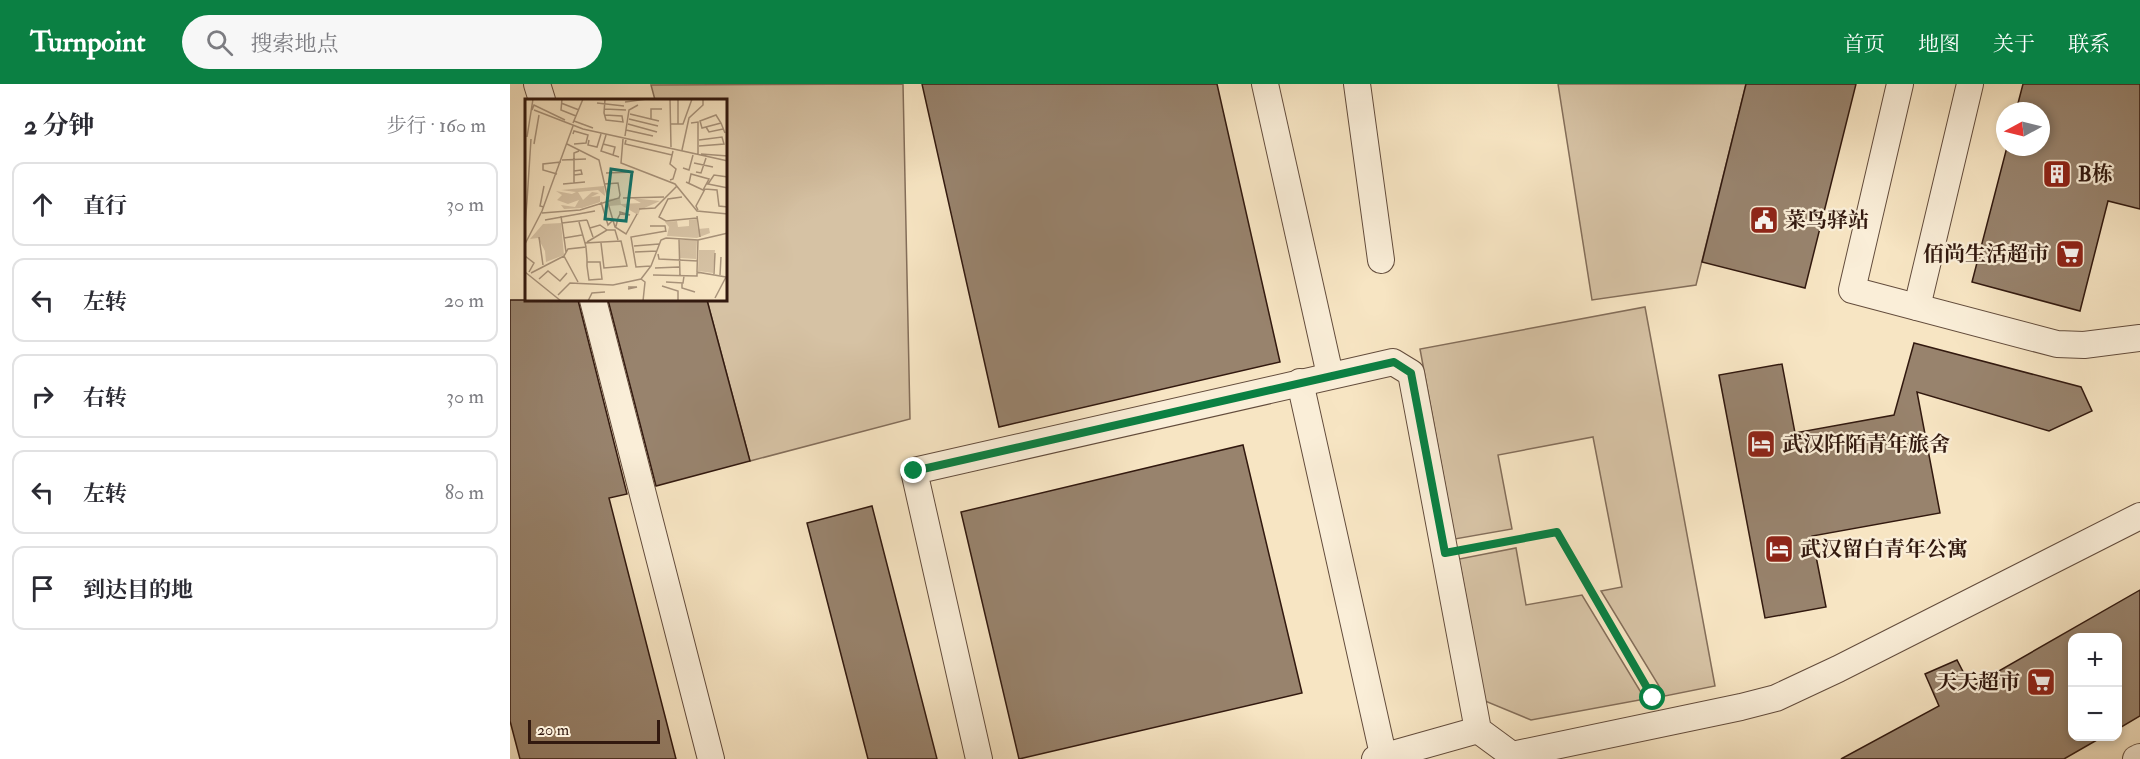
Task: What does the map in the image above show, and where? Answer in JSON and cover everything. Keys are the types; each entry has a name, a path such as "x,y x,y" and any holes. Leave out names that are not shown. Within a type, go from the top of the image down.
{"lane":[{"path":"537,84 542,99"},
{"path":"1265,84 1330,375"},
{"path":"1357,84 1381,260"},
{"path":"1900,84 1852,290 2057,344 2084,345 2140,338"},
{"path":"1917,307 1970,84"},
{"path":"594,302 711,759"},
{"path":"979,759 914,471 1330,375 1394,362 1411,373 1478,730 1513,757 1776,698 2140,516"},
{"path":"1300,382 1381,758 1478,730"},
{"path":"2136,759 2140,757"}],"path":[{"path":"1445,553 1557,532 1666,722"}],"shaded area":[{"path":"903,84 910,419 750,461 708,302 728,302 728,99 655,99 651,85"},
{"path":"1558,84 1746,84 1696,285 1592,300"},
{"path":"1645,307 1715,686 1665,696 1601,591 1622,587 1593,437 1498,455 1512,529 1455,539 1420,349"},
{"path":"1516,548 1526,605 1582,595 1645,699 1531,720 1485,701 1459,559"}],"building":[{"path":"922,84 1217,84 1280,362 999,427"},
{"path":"1746,84 1856,84 1805,288 1702,262"},
{"name":"B栋","path":"2023,84 2140,84 2140,209 2108,201 2080,311 1972,282 2005,156 2050,156 2050,102 2018,102"},
{"path":"510,300 579,302 627,494 609,498 676,759 520,759 510,721"},
{"path":"609,302 708,302 750,461 656,486"},
{"path":"1914,343 2081,387 2092,411 2049,431 1917,392 1940,513 1812,536 1826,607 1765,618 1719,375 1782,364 1795,433 1894,415"},
{"path":"1243,445 1302,693 1019,759 961,512"},
{"path":"872,506 937,759 868,759 807,523"},
{"path":"2140,590 2140,716 2122,727 2122,633 2068,633 2068,741 2095,741 2064,759 1841,759 1939,706 1925,674 1957,660 1971,687"}],"place":[{"name":"B栋","path":"2057,174"},
{"name":"菜鸟驿站","path":"1764,220"},
{"name":"佰尚生活超市","path":"2070,254"},
{"name":"武汉阡陌青年旅舍","path":"1761,444"},
{"name":"武汉留白青年公寓","path":"1779,549"},
{"name":"天天超市","path":"2041,682"}],"route":[{"path":"914,471 1394,362 1411,373 1445,553 1557,532 1653,698"}]}
